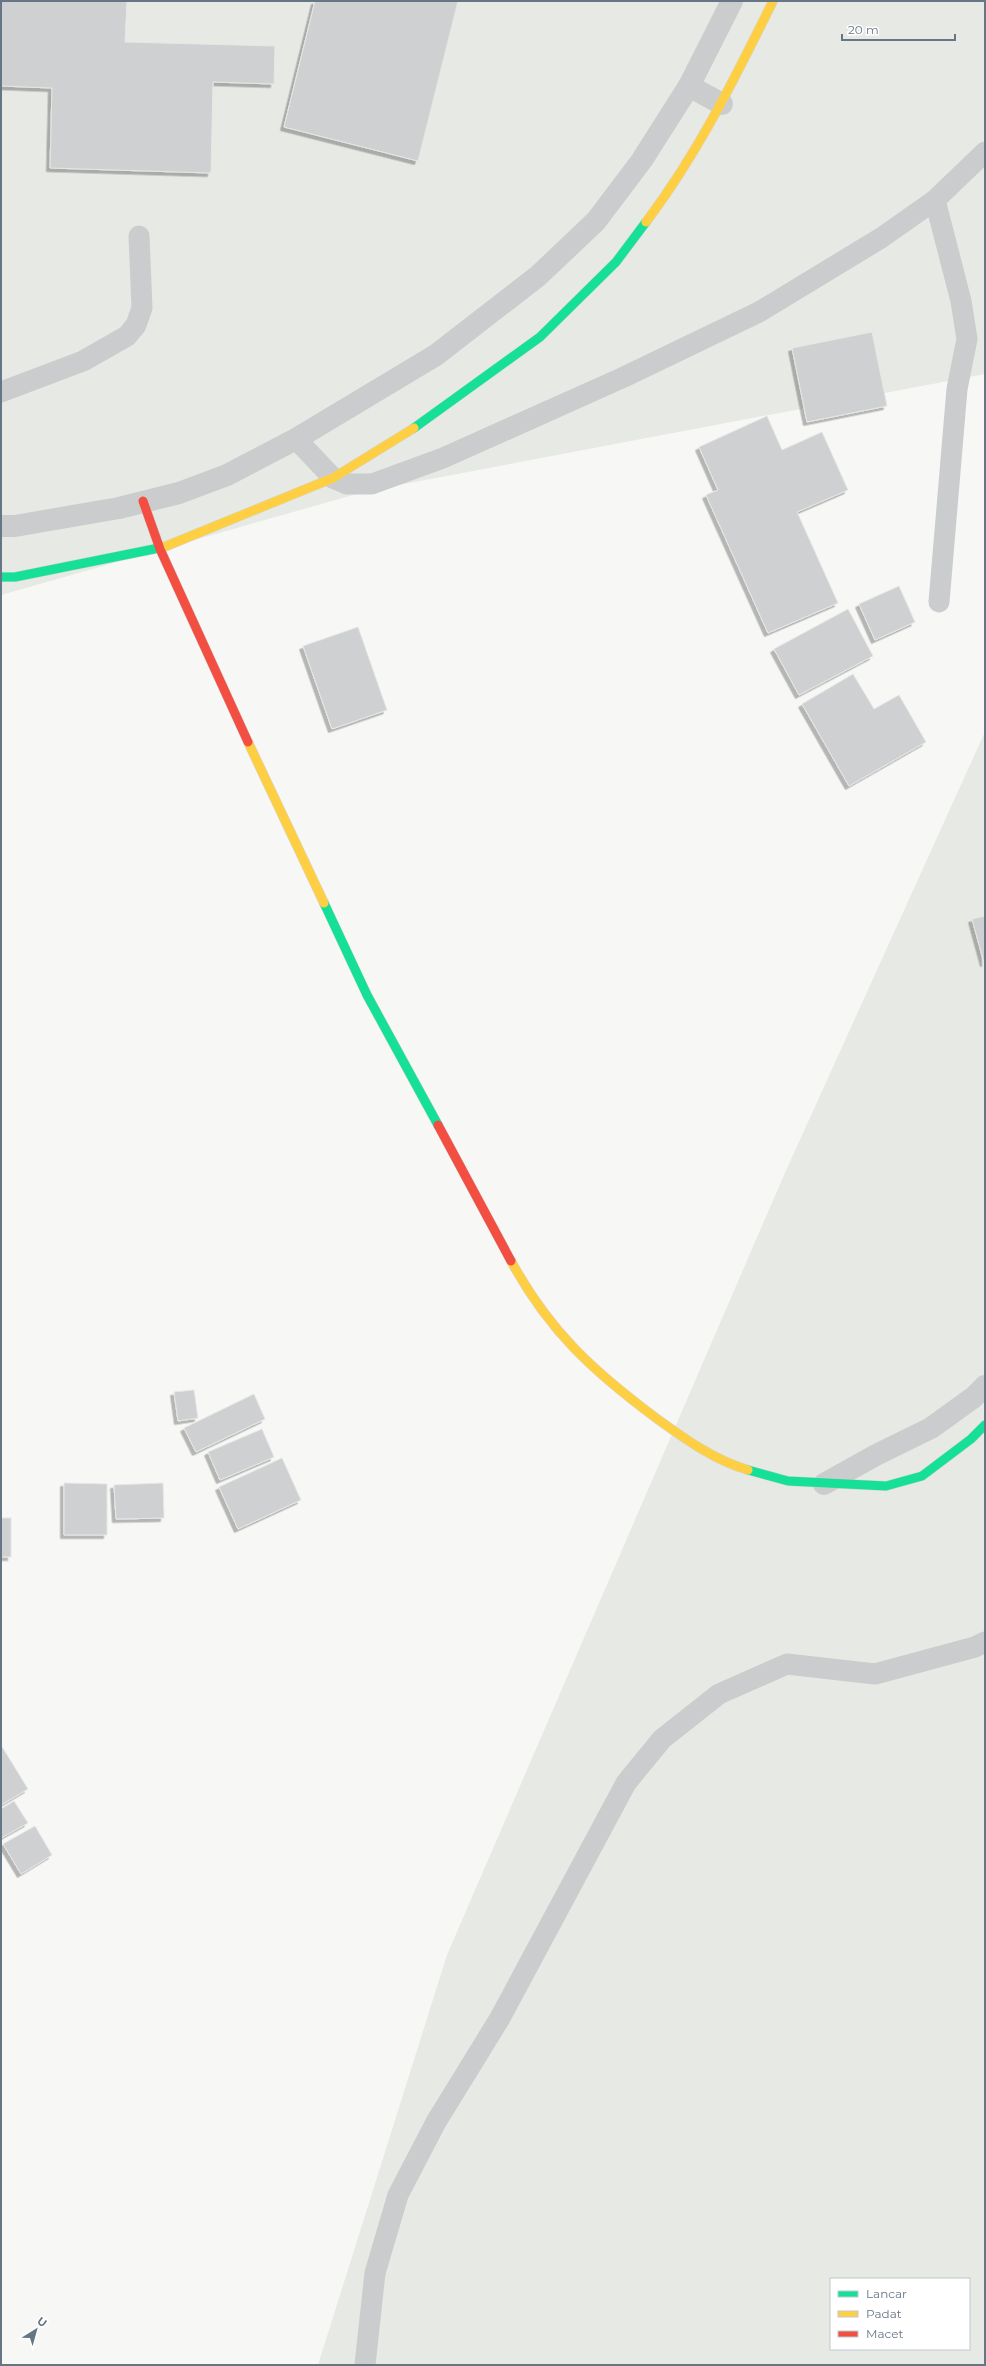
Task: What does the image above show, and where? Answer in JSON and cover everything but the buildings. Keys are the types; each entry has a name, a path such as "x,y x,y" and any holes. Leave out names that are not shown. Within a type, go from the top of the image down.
{"street":[{"path":"1,526 15,526 119,508 178,493 227,475 296,439 436,355 538,276 596,221 642,160 688,86 732,1"},
{"path":"1,577 15,577 160,549 332,478 429,419 540,338 616,262 673,186 722,104 773,1"},
{"path":"688,86 722,104"},
{"path":"143,501 160,549 367,995 529,1294 571,1347 620,1391 689,1442 732,1466 788,1481 886,1486 922,1476 971,1439 985,1425"},
{"path":"824,1484 876,1455 931,1428 974,1398 985,1386"}],"lane":[{"path":"296,439 332,478 347,484 372,484 443,458 610,384 759,312 881,238 936,200 985,152"},
{"path":"936,200 961,301 967,339 957,389 939,602"},
{"path":"1,392 84,361 127,336 136,325 142,308 139,236"},
{"path":"365,2365 374,2273 398,2195 436,2122 500,2018 626,1783 662,1739 718,1694 787,1664 875,1674 975,1647 985,1642"}],"shaded area":[{"path":"1,1 985,1 985,374 367,491 1,595"},
{"path":"985,727 985,2365 318,2365 447,1955 784,1175 984,734"}],"traffic: fast":[{"path":"414,428 540,337 616,262 646,222"},
{"path":"1,577 15,577 164,547"},
{"path":"324,903 367,995 438,1125"},
{"path":"748,1470 788,1481 886,1486 922,1476 971,1439 985,1425"}],"traffic: slow":[{"path":"646,222 665,196 699,142 730,87 773,1"},
{"path":"164,547 333,478 414,428"},
{"path":"248,742 324,903"},
{"path":"511,1261 526,1286 557,1329 592,1366 633,1401 689,1441 723,1461 748,1470"}],"traffic: jam":[{"path":"143,501 160,549 248,742"},
{"path":"438,1125 511,1261"}]}
